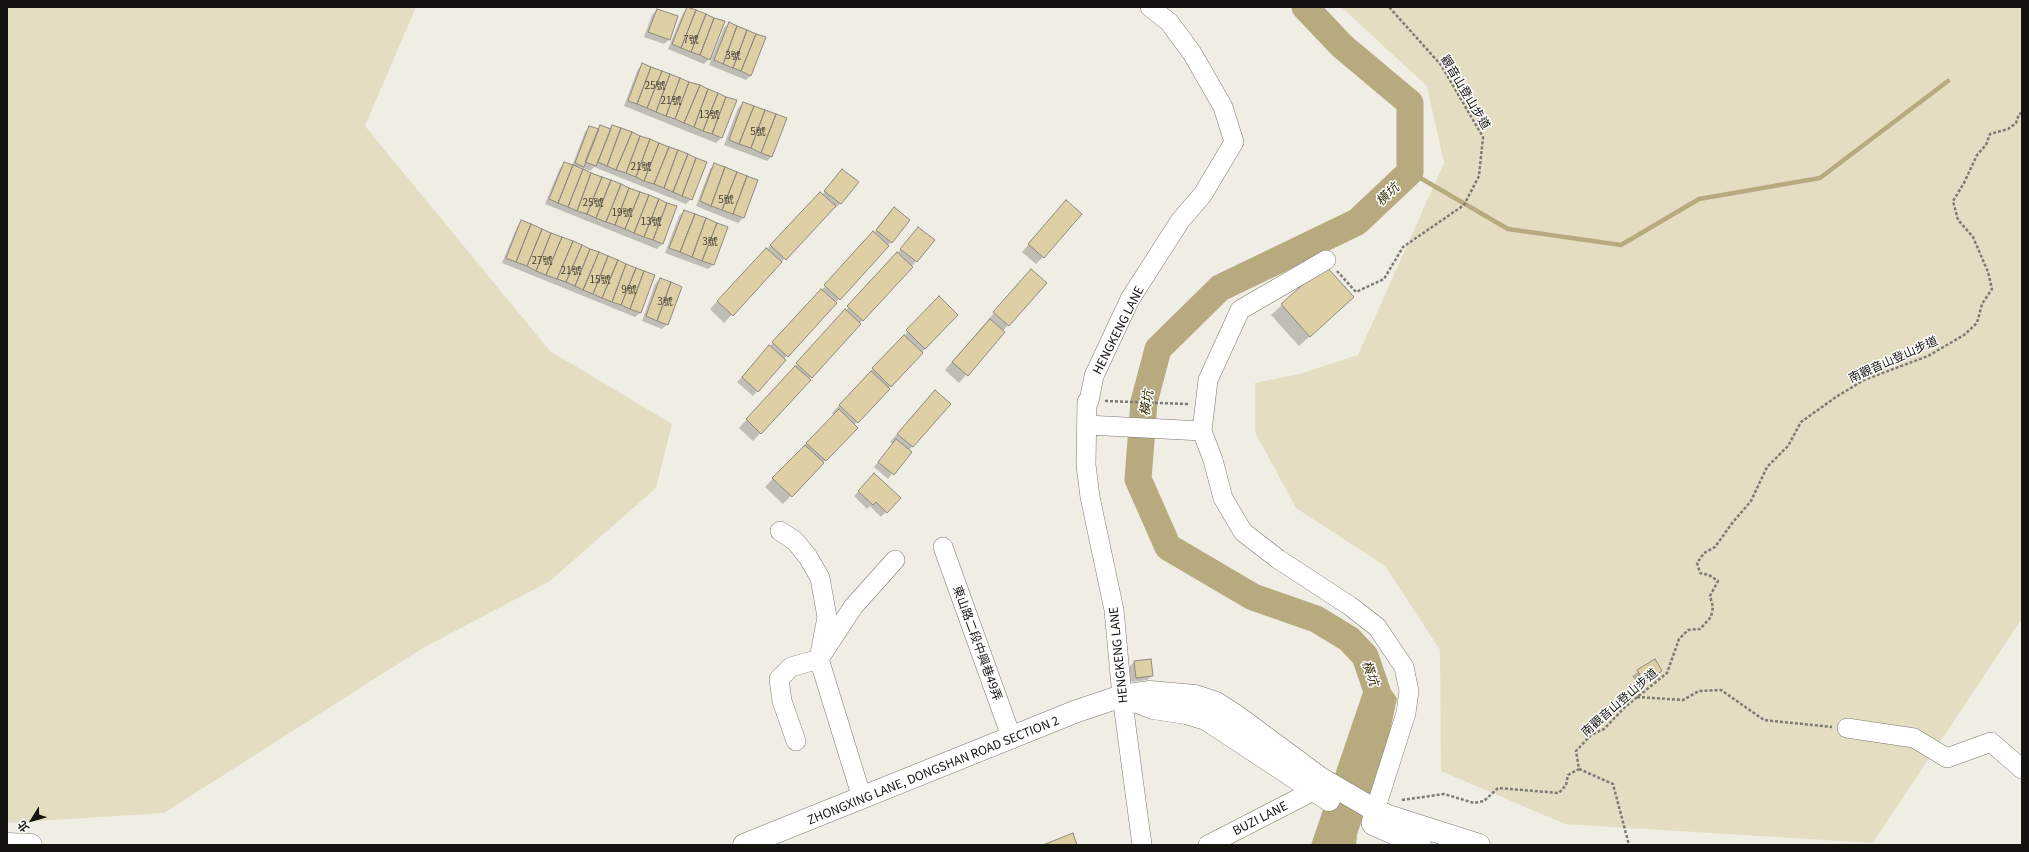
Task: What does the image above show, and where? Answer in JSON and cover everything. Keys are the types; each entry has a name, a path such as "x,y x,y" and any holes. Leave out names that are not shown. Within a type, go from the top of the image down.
{"main road":[{"name":"ZHONGXING LANE, DONGSHAN ROAD SECTION 2","path":"744,845 765,841 862,798 1012,739 1077,711 1122,696"},
{"path":"1122,696 1153,708 1186,713 1206,720 1316,787 1371,816 1420,845"},
{"path":"1371,816 1388,816 1479,845"},
{"path":"7,844 30,845"}],"street":[{"name":"HENGKENG LANE","path":"1142,845 1122,696 1114,610 1090,497 1086,465 1087,402 1089,401 1094,376 1130,299 1180,222 1203,194 1234,142 1223,107 1192,53 1169,22 1150,7"},
{"path":"1326,260 1240,310 1208,380 1202,432 1213,460 1223,498 1243,532 1278,560 1350,606 1377,627 1404,667 1409,691 1406,713 1371,816"},
{"path":"1087,425 1174,428 1202,432"},
{"path":"780,531 795,541 808,557 820,578 826,617 819,659 862,798"},
{"name":"東山路二段中興巷49弄","path":"944,547 1012,739"},
{"path":"796,741 782,701 778,678 790,667 819,659 853,607 895,560"},
{"path":"1847,728 1914,738 1947,758 1991,742 2022,769"},
{"name":"BUZI LANE","path":"1208,845 1316,787"}],"path":[{"name":"觀音山登山步道","path":"1326,260 1356,292 1384,279 1403,247 1464,205 1479,176 1483,137 1442,65 1389,7"},
{"name":"南觀音山登山步道","path":"1579,769 1576,751 1591,735 1604,729 1667,672 1679,639 1688,630 1700,629 1711,617 1713,607 1710,596 1718,581 1709,575 1700,573 1697,563 1704,554 1715,547 1733,522 1752,501 1766,467 1788,446 1801,422 1836,397 1864,380 1928,356 1964,335 1977,323 1982,304 1992,289 1988,272 1973,237 1958,220 1953,201 1964,183 1977,155 1986,145 1990,134 2016,124 2019,114 2022,113"},
{"path":"1089,401 1205,405"},
{"path":"1637,698 1683,700 1699,691 1721,690 1764,720 1847,728"},
{"path":"1444,794 1474,803 1484,801 1498,788 1559,793 1566,785 1568,775 1579,769 1613,784 1629,845"}],"shaded area":[{"path":"7,7 416,7 365,126 550,351 672,424 656,488 550,581 423,648 164,813 7,823"},
{"path":"1341,7 2022,7 2022,618 1873,843 1565,824 1441,771 1440,650 1385,566 1296,508 1255,432 1255,383 1303,373 1358,355 1444,163 1427,86"}],"water":[{"path":"1365,656 1397,698 1388,741 1357,835 1356,845 1311,845 1367,680"}],"building":[{"path":"687,7 696,10 681,48 672,44"},
{"path":"657,9 678,16 670,40 648,32"},
{"path":"696,10 706,14 691,52 681,48"},
{"path":"706,14 714,18 700,55 691,52"},
{"path":"714,18 725,21 710,60 700,55"},
{"path":"729,22 737,26 723,64 714,60"},
{"path":"737,26 747,30 733,68 723,64"},
{"path":"747,30 756,34 741,71 733,68"},
{"path":"756,34 766,37 751,76 741,71"},
{"path":"642,63 651,67 637,104 628,101"},
{"path":"651,67 662,71 647,108 637,104"},
{"path":"662,71 670,74 656,112 647,108"},
{"path":"670,74 680,78 666,116 656,112"},
{"path":"680,78 689,82 675,119 666,116"},
{"path":"689,82 700,85 684,123 675,119"},
{"path":"700,85 708,89 694,127 684,123"},
{"path":"708,89 718,93 703,131 694,127"},
{"path":"718,93 726,97 712,134 703,131"},
{"path":"726,97 737,100 722,138 712,134"},
{"path":"743,102 754,106 739,144 729,140"},
{"path":"754,106 765,110 751,148 739,144"},
{"path":"765,110 776,114 761,153 751,148"},
{"path":"776,114 787,118 772,157 761,153"},
{"path":"600,125 611,129 596,166 585,162"},
{"path":"612,125 621,128 607,166 598,162"},
{"path":"589,126 599,129 584,167 575,163"},
{"path":"621,128 632,132 616,170 607,166"},
{"path":"632,132 640,136 626,173 616,170"},
{"path":"640,136 650,139 636,177 626,173"},
{"path":"650,139 659,143 644,181 636,177"},
{"path":"659,143 669,147 654,184 644,181"},
{"path":"669,147 678,150 664,188 654,184"},
{"path":"678,150 688,154 673,192 664,188"},
{"path":"688,154 696,158 682,196 673,192"},
{"path":"696,158 707,162 692,200 682,196"},
{"path":"564,162 573,165 558,203 549,199"},
{"path":"714,163 725,167 711,206 700,201"},
{"path":"573,165 583,169 568,207 558,203"},
{"path":"725,167 737,172 722,210 711,206"},
{"path":"583,169 591,173 577,211 568,207"},
{"path":"842,169 859,182 841,204 824,191"},
{"path":"737,172 747,176 733,214 722,210"},
{"path":"591,173 602,177 587,214 577,211"},
{"path":"747,176 758,180 744,218 733,214"},
{"path":"602,177 611,180 596,218 587,214"},
{"path":"611,180 621,184 606,222 596,218"},
{"path":"621,184 629,188 615,225 606,222"},
{"path":"629,188 640,192 625,229 615,225"},
{"path":"640,192 649,195 634,233 625,229"},
{"path":"820,192 836,206 786,260 770,245"},
{"path":"649,195 659,199 644,237 634,233"},
{"path":"659,199 667,203 653,240 644,237"},
{"path":"1066,200 1082,214 1044,258 1028,244"},
{"path":"667,203 677,206 663,244 653,240"},
{"path":"894,207 910,220 892,243 876,230"},
{"path":"684,210 695,214 680,252 669,248"},
{"path":"695,214 706,218 692,257 680,252"},
{"path":"706,218 717,223 702,261 692,257"},
{"path":"521,220 531,224 516,262 506,258"},
{"path":"717,223 728,227 714,265 702,261"},
{"path":"531,224 542,229 527,266 516,262"},
{"path":"918,227 935,240 917,262 900,249"},
{"path":"542,229 551,233 536,271 527,266"},
{"path":"873,231 889,246 840,300 824,285"},
{"path":"551,233 562,237 546,275 536,271"},
{"path":"562,237 573,241 557,279 546,275"},
{"path":"573,241 582,245 566,282 557,279"},
{"path":"582,245 590,249 575,286 566,282"},
{"path":"766,248 782,262 733,316 717,301"},
{"path":"590,249 599,252 583,290 575,286"},
{"path":"599,252 608,256 593,294 583,290"},
{"path":"897,252 913,267 863,321 847,306"},
{"path":"608,256 618,260 602,298 593,294"},
{"path":"618,260 626,264 612,302 602,298"},
{"path":"626,264 636,268 621,305 612,302"},
{"path":"1325,265 1354,297 1310,337 1281,304"},
{"path":"636,268 644,271 630,309 621,305"},
{"path":"1031,269 1047,283 1009,326 993,312"},
{"path":"644,271 655,275 641,313 630,309"},
{"path":"660,278 671,282 657,321 646,316"},
{"path":"671,282 682,287 668,325 657,321"},
{"path":"821,289 837,303 788,357 772,342"},
{"path":"939,296 958,315 925,349 906,330"},
{"path":"845,309 861,324 812,378 796,363"},
{"path":"990,319 1005,332 968,376 952,362"},
{"path":"904,335 923,353 891,387 872,368"},
{"path":"769,345 786,360 758,392 742,377"},
{"path":"795,366 811,380 761,434 746,419"},
{"path":"871,371 890,389 858,423 839,405"},
{"path":"935,390 951,404 913,447 897,434"},
{"path":"839,409 858,428 826,461 806,443"},
{"path":"896,439 912,452 894,475 878,462"},
{"path":"805,445 824,463 792,497 772,478"},
{"path":"874,473 901,498 887,513 876,502 873,505 858,491"},
{"path":"1151,659 1153,676 1136,678 1134,661"},
{"path":"1655,659 1662,671 1644,682 1637,670"},
{"path":"1073,833 1077,845 1043,845"}],"waterway":[{"name":"橫坑","path":"1305,7 1342,46 1410,103 1410,172 1357,222 1220,288 1158,349 1144,402 1138,479 1168,547 1253,597 1316,619 1349,639 1365,656 1377,691"},
{"path":"1410,172 1508,229 1621,245 1699,199 1820,178 1948,81"}]}
